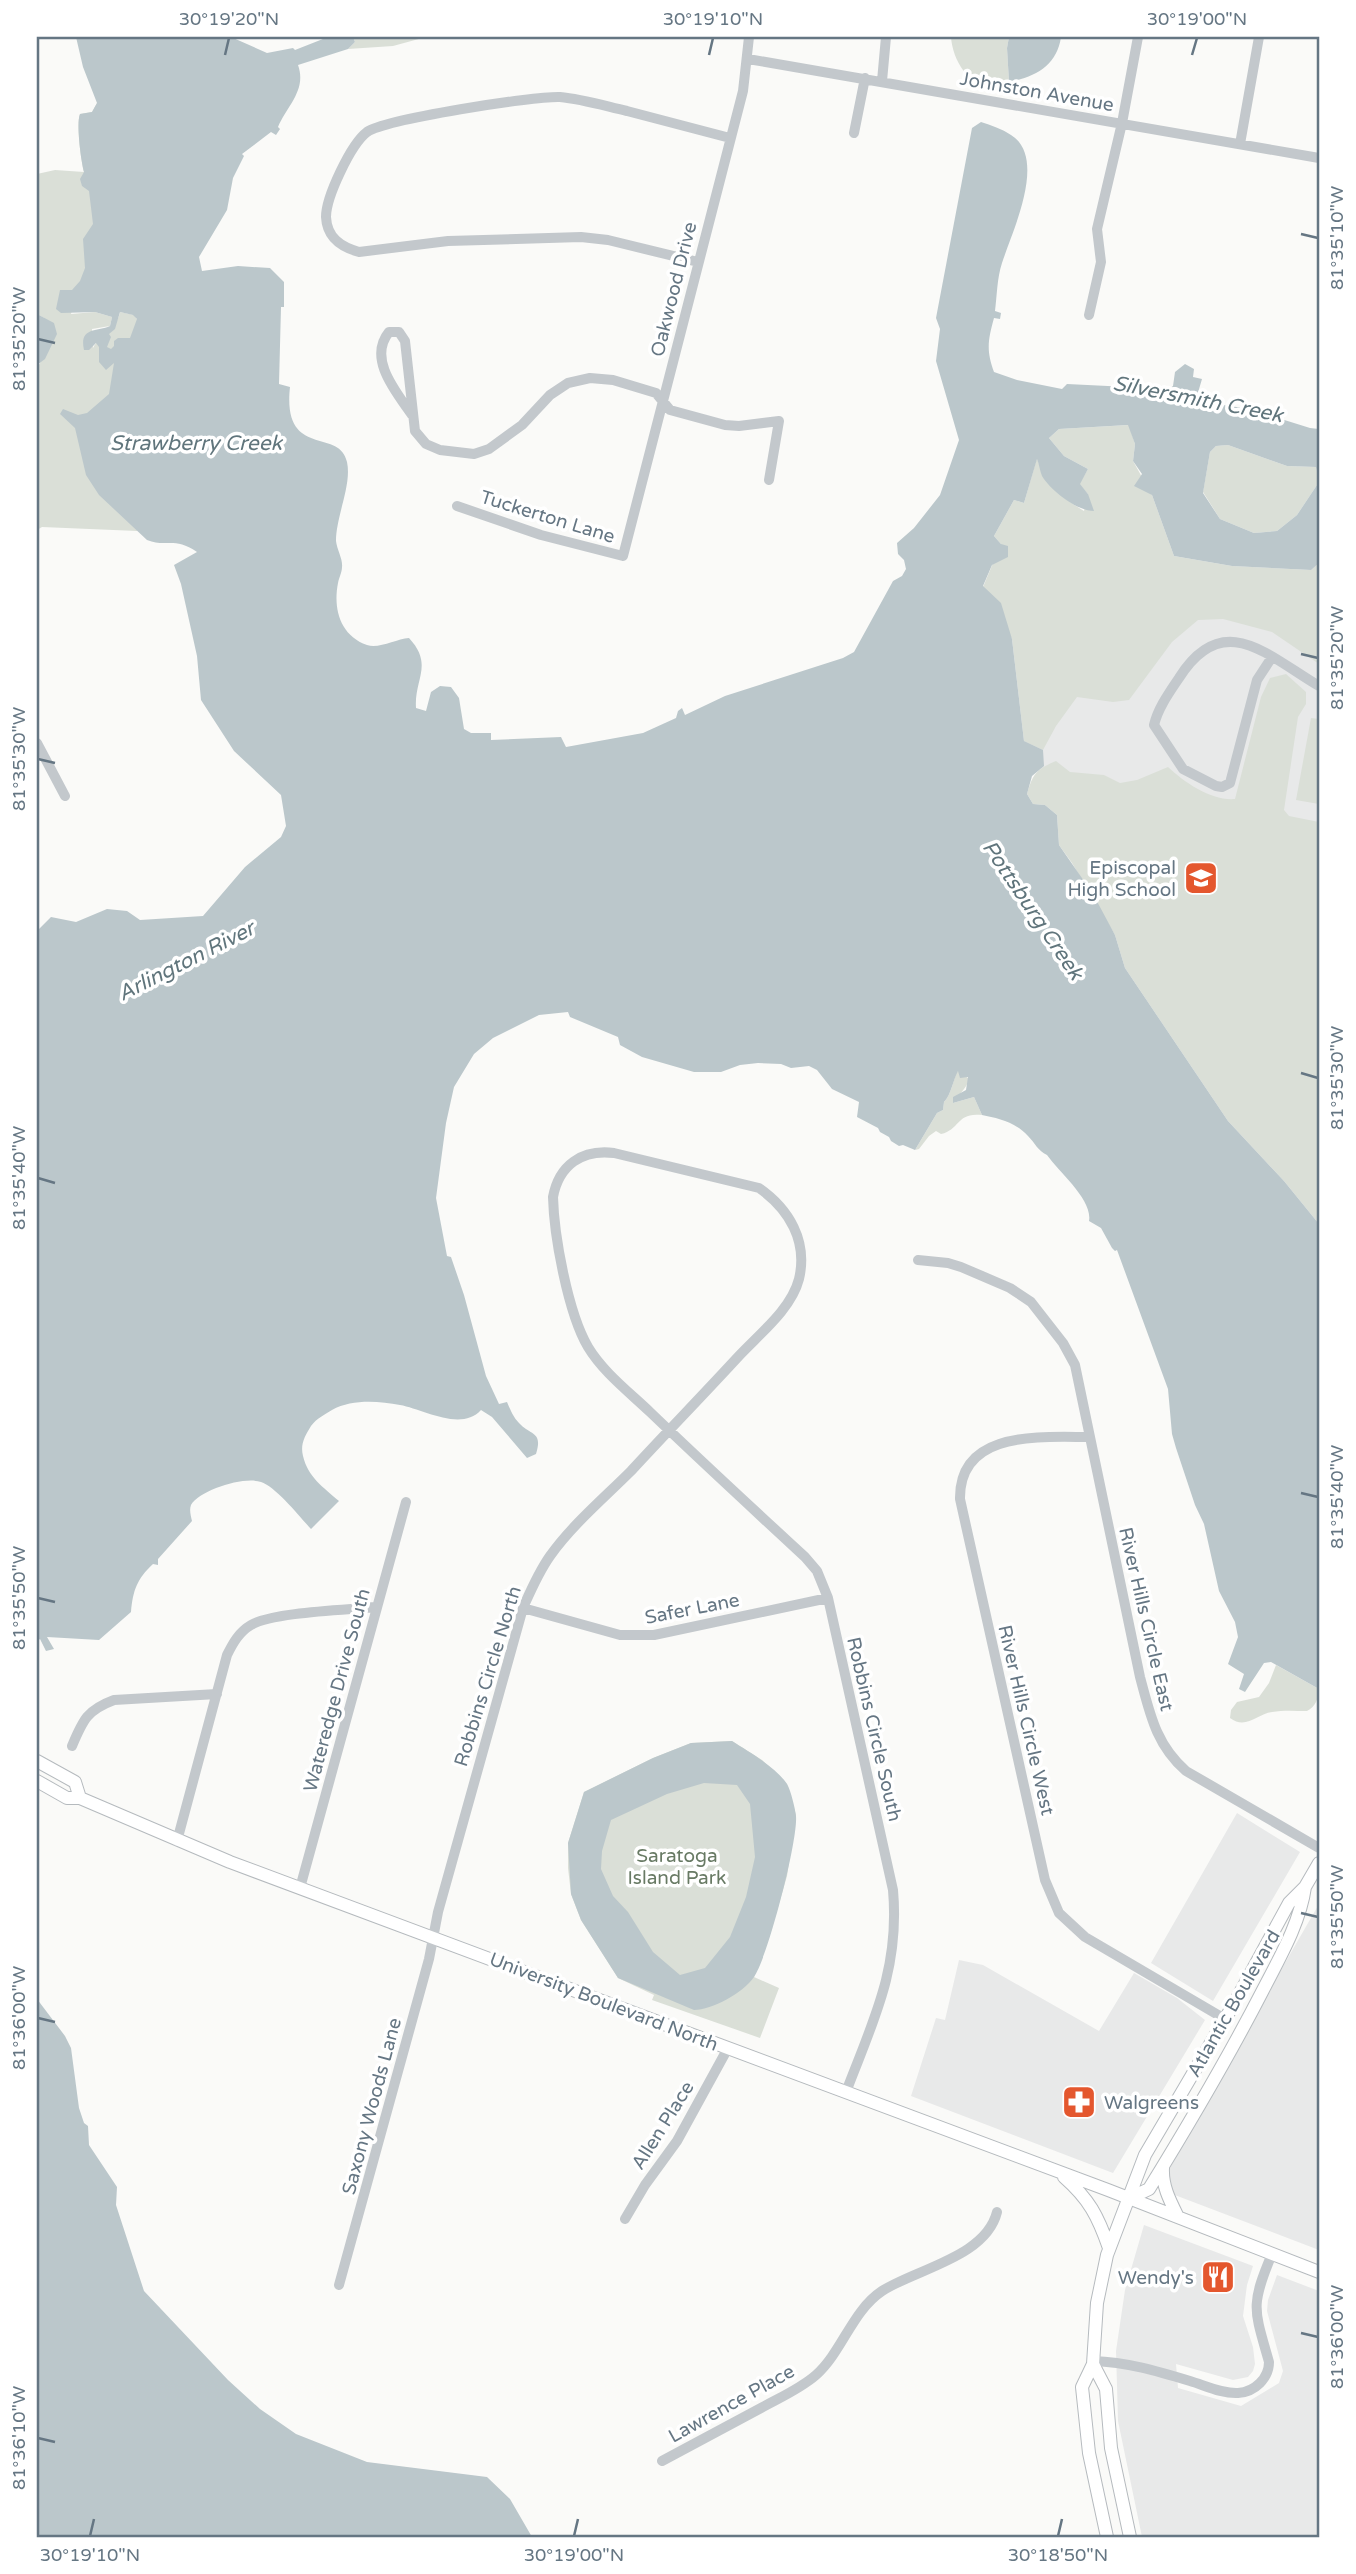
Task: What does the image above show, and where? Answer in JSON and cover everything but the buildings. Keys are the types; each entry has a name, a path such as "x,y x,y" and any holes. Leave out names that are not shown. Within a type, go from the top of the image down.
{"main road":[{"name":"University Boulevard North","path":"37,1761 75,1782 80,1798"},
{"name":"University Boulevard North","path":"37,1781 67,1798 80,1798 177,1841 1130,2198 1319,2272"},
{"name":"Atlantic Boulevard","path":"1107,2537 1089,2453 1082,2388 1093,2363 1101,2280 1110,2248 1145,2155 1289,1903 1305,1887 1319,1863"},
{"name":"Atlantic Boulevard","path":"1130,2198 1149,2189 1233,2050 1280,1958 1302,1907 1305,1887"},
{"path":"1163,2166 1163,2179 1178,2217"},
{"path":"1058,2172 1083,2194 1097,2215 1110,2248"},
{"name":"Atlantic Boulevard","path":"1093,2363 1106,2389 1111,2448 1130,2537"}],"street":[{"name":"Oakwood Drive","path":"626,550 743,92 749,37"},
{"path":"882,81 886,37"},
{"path":"1089,315 1101,262 1097,229 1122,123 1138,37"},
{"path":"1240,144 1259,37"},
{"name":"Johnston Avenue","path":"748,59 1319,158"},
{"path":"854,133 865,78"},
{"path":"698,261 608,240 581,237 447,241 359,252 346,248 329,232 327,208 335,185 356,144 365,134 374,128 472,108 559,97 594,103 730,138"},
{"path":"412,415 385,378 383,339 389,332 399,332 405,341 415,431 426,443 440,450 474,454 489,449 507,438 550,395 568,383 590,378 613,380 656,393 670,410 725,425 779,421 769,480"},
{"name":"Tuckerton Lane","path":"457,506 582,547 591,546 618,556 623,556 626,550"},
{"path":"1272,657 1256,680 1230,783 1222,787 1216,786 1183,769 1154,725 1156,714 1192,657 1218,643 1239,641 1272,657 1319,686"},
{"path":"37,743 42,761 65,796"},
{"name":"Robbins Circle South","path":"800,1243 796,1228 787,1213 772,1197 743,1182 599,1152 577,1158 568,1165 555,1185 553,1211 567,1290 580,1332 589,1349 603,1367 805,1557 817,1571 828,1598 893,1890 896,1917 891,1966 884,1991 846,2092"},
{"name":"Robbins Circle North","path":"433,1937 523,1608 534,1581 558,1546 784,1307 799,1280 802,1261 800,1243"},
{"name":"River Hills Circle East","path":"918,1260 948,1263 1010,1288 1031,1302 1063,1343 1075,1365 1140,1677 1153,1725 1161,1742 1170,1757 1186,1771 1319,1848"},
{"name":"River Hills Circle West","path":"1088,1437 1031,1437 994,1446 973,1459 966,1468 960,1488 960,1499 1045,1880 1059,1913 1085,1937 1225,2019"},
{"name":"Wateredge Drive South","path":"300,1888 407,1502"},
{"name":"Safer Lane","path":"523,1608 620,1635 634,1636 654,1635 828,1598"},
{"path":"177,1841 232,1645 248,1626 268,1618 376,1606"},
{"path":"72,1746 89,1713 114,1700 217,1695"},
{"name":"Saxony Woods Lane","path":"339,2284 433,1937"},
{"name":"Allen Place","path":"625,2219 645,2185 677,2141 728,2048"},
{"name":"Lawrence Place","path":"662,2461 815,2376 826,2365 857,2319 882,2291 937,2266 987,2235 997,2212"},
{"path":"1093,2363 1115,2362 1143,2367 1229,2393 1246,2392 1261,2383 1269,2371 1269,2362 1255,2304 1272,2254"}],"shaded area":[{"name":"Episcopal High School","path":"1319,563 1319,1221 1024,741 1048,621 1310,570"},
{"path":"1237,1813 1300,1852 1213,2001 1151,1963"},
{"path":"1319,1904 1319,2250 1159,2189 1209,2095"},
{"path":"959,1960 983,1965 1099,2031 1134,1973 1177,1998 1205,2020 1113,2173 911,2096 936,2018 945,2020"},
{"path":"1144,2225 1253,2266 1247,2285 1243,2316 1253,2347 1253,2371 1248,2377 1233,2380 1176,2364 1178,2388 1241,2406 1279,2383 1283,2371 1267,2311 1277,2275 1319,2291 1319,2537 1142,2537 1118,2421 1116,2351 1125,2290"}],"green space":[{"path":"353,37 426,37 393,46 348,49 355,42"},
{"path":"951,37 1009,37 1009,82 987,87 969,77 957,59"},
{"path":"97,103 89,187 102,216 71,314 95,312 112,317 110,326 92,329 93,348 116,322 120,312 134,315 137,319 137,531 42,527 37,530 37,365 40,364 44,318 37,314 37,174 55,170 84,172 79,142 79,119 80,114 92,112"},
{"path":"1129,425 1135,444 1133,461 1152,495 1174,556 1232,566 1311,570 1319,563 1319,664 1272,632 1223,619 1198,620 1172,642 1129,700 1113,702 1077,697 1043,750 1024,741 1012,639 983,587 1001,544 994,536 1014,500 1024,503 1037,458 1044,476 1054,489 1084,511 1088,494 1079,484 1088,469 1064,456 1049,438 1059,429"},
{"path":"1228,445 1287,466 1316,467 1319,482 1297,515 1277,531 1254,533 1220,519 1203,492 1210,452 1216,446"},
{"path":"1286,674 1306,692 1306,704 1298,717 1284,810 1289,816 1319,822 1319,1224 1284,1181 1228,1121 1125,968 1115,935 1059,845 1057,815 1045,805 1033,804 1027,794 1037,773 1056,761 1070,772 1104,775 1120,783 1137,780 1168,767 1199,790 1217,797 1235,799 1261,697 1270,678"},
{"path":"1311,718 1319,719 1319,804 1296,800"},
{"path":"958,1070 969,1079 953,1103 974,1097 982,1115 967,1116 947,1132 941,1134 936,1131 915,1150 937,1113 943,1110"},
{"path":"1276,1665 1319,1689 1312,1707 1307,1711 1267,1713 1246,1722 1230,1718 1231,1710 1237,1702 1259,1697 1269,1683"},
{"name":"Saratoga Island Park","path":"732,1741 762,1760 787,1784 796,1815 787,1876 769,1938 754,1977 779,1988 760,2038 652,2000 654,1995 618,1978 581,1920 571,1894 568,1868 568,1843 584,1792 653,1758 691,1743"}],"water":[{"path":"76,37 231,37 267,53 293,48 295,50 328,37 353,37 355,42 348,49 298,65 298,90 278,127 280,129 276,135 271,132 242,154 244,156 233,178 227,210 199,257 202,271 238,266 270,268 284,282 279,384 290,387 290,410 295,425 303,434 334,446 342,452 347,462 347,481 336,541 342,564 337,593 340,620 350,635 367,645 382,645 409,638 422,664 416,708 426,711 431,692 440,686 451,687 459,698 464,729 471,733 491,733 491,740 561,737 566,747 643,733 676,718 682,708 685,715 725,696 843,658 854,652 893,581 902,576 906,569 904,560 898,554 897,543 914,528 940,495 959,440 936,361 940,329 936,318 972,128 981,122 1011,135 1022,146 1027,160 1024,196 998,281 995,311 1001,313 1000,319 994,318 989,345 994,372 1017,380 1062,389 1067,384 1169,389 1173,386 1175,372 1185,364 1194,369 1193,377 1202,379 1198,401 1249,409 1319,429 1319,482 1319,563 1311,570 1232,566 1174,556 1152,495 1134,486 1142,474 1133,461 1135,444 1128,425 1059,429 1049,438 1064,456 1088,469 1080,484 1088,494 1094,511 1080,508 1058,494 1042,476 1037,459 1024,503 1014,500 994,536 1001,544 1008,546 1008,557 992,565 983,586 1001,603 1012,639 1024,741 1043,750 1044,766 1032,776 1027,794 1033,804 1045,805 1057,815 1059,845 1093,894 1115,935 1125,968 1228,1121 1284,1181 1319,1224 1319,1689 1271,1662 1264,1663 1245,1692 1239,1689 1244,1674 1228,1664 1238,1637 1235,1622 1219,1591 1204,1524 1176,1448 1168,1389 1117,1250 1112,1248 1101,1228 1089,1221 1086,1204 1074,1186 1024,1131 1007,1122 982,1115 974,1097 953,1103 953,1097 966,1090 968,1077 960,1078 958,1071 943,1110 937,1113 915,1150 899,1146 878,1128 857,1117 859,1102 832,1089 817,1070 809,1066 791,1068 781,1064 758,1063 740,1065 721,1072 694,1072 642,1057 620,1045 618,1037 570,1017 568,1012 539,1015 493,1038 474,1054 454,1087 446,1123 436,1198 447,1256 451,1257 464,1295 486,1376 499,1404 507,1402 517,1421 537,1438 536,1454 527,1458 492,1417 481,1410 473,1416 453,1419 383,1403 365,1402 340,1406 313,1423 303,1444 302,1452 308,1470 339,1501 311,1529 280,1495 261,1482 234,1483 203,1494 191,1505 192,1521 158,1559 158,1565 153,1564 143,1575 135,1591 131,1612 99,1640 47,1637 54,1649 46,1651 40,1639 37,1641 37,931 51,917 76,922 107,909 127,911 140,920 203,916 245,867 281,837 286,826 281,795 234,751 201,700 197,656 181,584 174,565 197,552 182,544 147,540 99,495 86,475 75,428 60,414 63,409 78,415 87,413 109,394 114,363 106,370 99,362 99,347 96,343 89,350 84,350 83,343 86,334 110,326 112,317 95,312 61,313 56,309 60,290 72,290 80,281 85,268 83,239 93,224 89,191 82,186 80,179 84,172 79,125 80,114 92,112 97,103 83,67","holes":["120,312 133,315 137,319 130,338 118,338 111,349 107,347 111,337 109,334 115,329","1228,445 1287,466 1316,467 1319,482 1297,515 1277,531 1254,533 1220,519 1203,493 1210,452 1216,446"]},
{"path":"1009,37 1061,37 1055,55 1044,68 1028,77 1009,82"},
{"path":"37,314 54,323 57,334 45,359 37,365"},
{"path":"732,1741 762,1760 787,1784 796,1816 781,1898 767,1947 754,1977 727,2000 694,2010 618,1978 581,1920 571,1894 568,1843 584,1792 653,1758 691,1743","holes":["704,1783 737,1785 750,1804 755,1857 746,1897 730,1937 705,1968 680,1975 653,1952 628,1912 613,1896 601,1869 602,1851 611,1820 667,1794"]},
{"path":"37,1999 71,2048 79,2108 84,2123 88,2126 89,2145 117,2187 116,2205 144,2291 228,2380 260,2409 296,2434 367,2462 487,2477 510,2499 532,2537 37,2537"}],"place":[{"name":"Episcopal High School","path":"1201,878"},
{"name":"Walgreens","path":"1079,2102"},
{"name":"Wendy's","path":"1218,2277"}],"water label":[{"name":"Silversmith Creek","path":"1198,399"},
{"name":"Strawberry Creek","path":"196,443"},
{"name":"Pottsburg Creek","path":"1033,910"},
{"name":"Arlington River","path":"186,961"}]}
